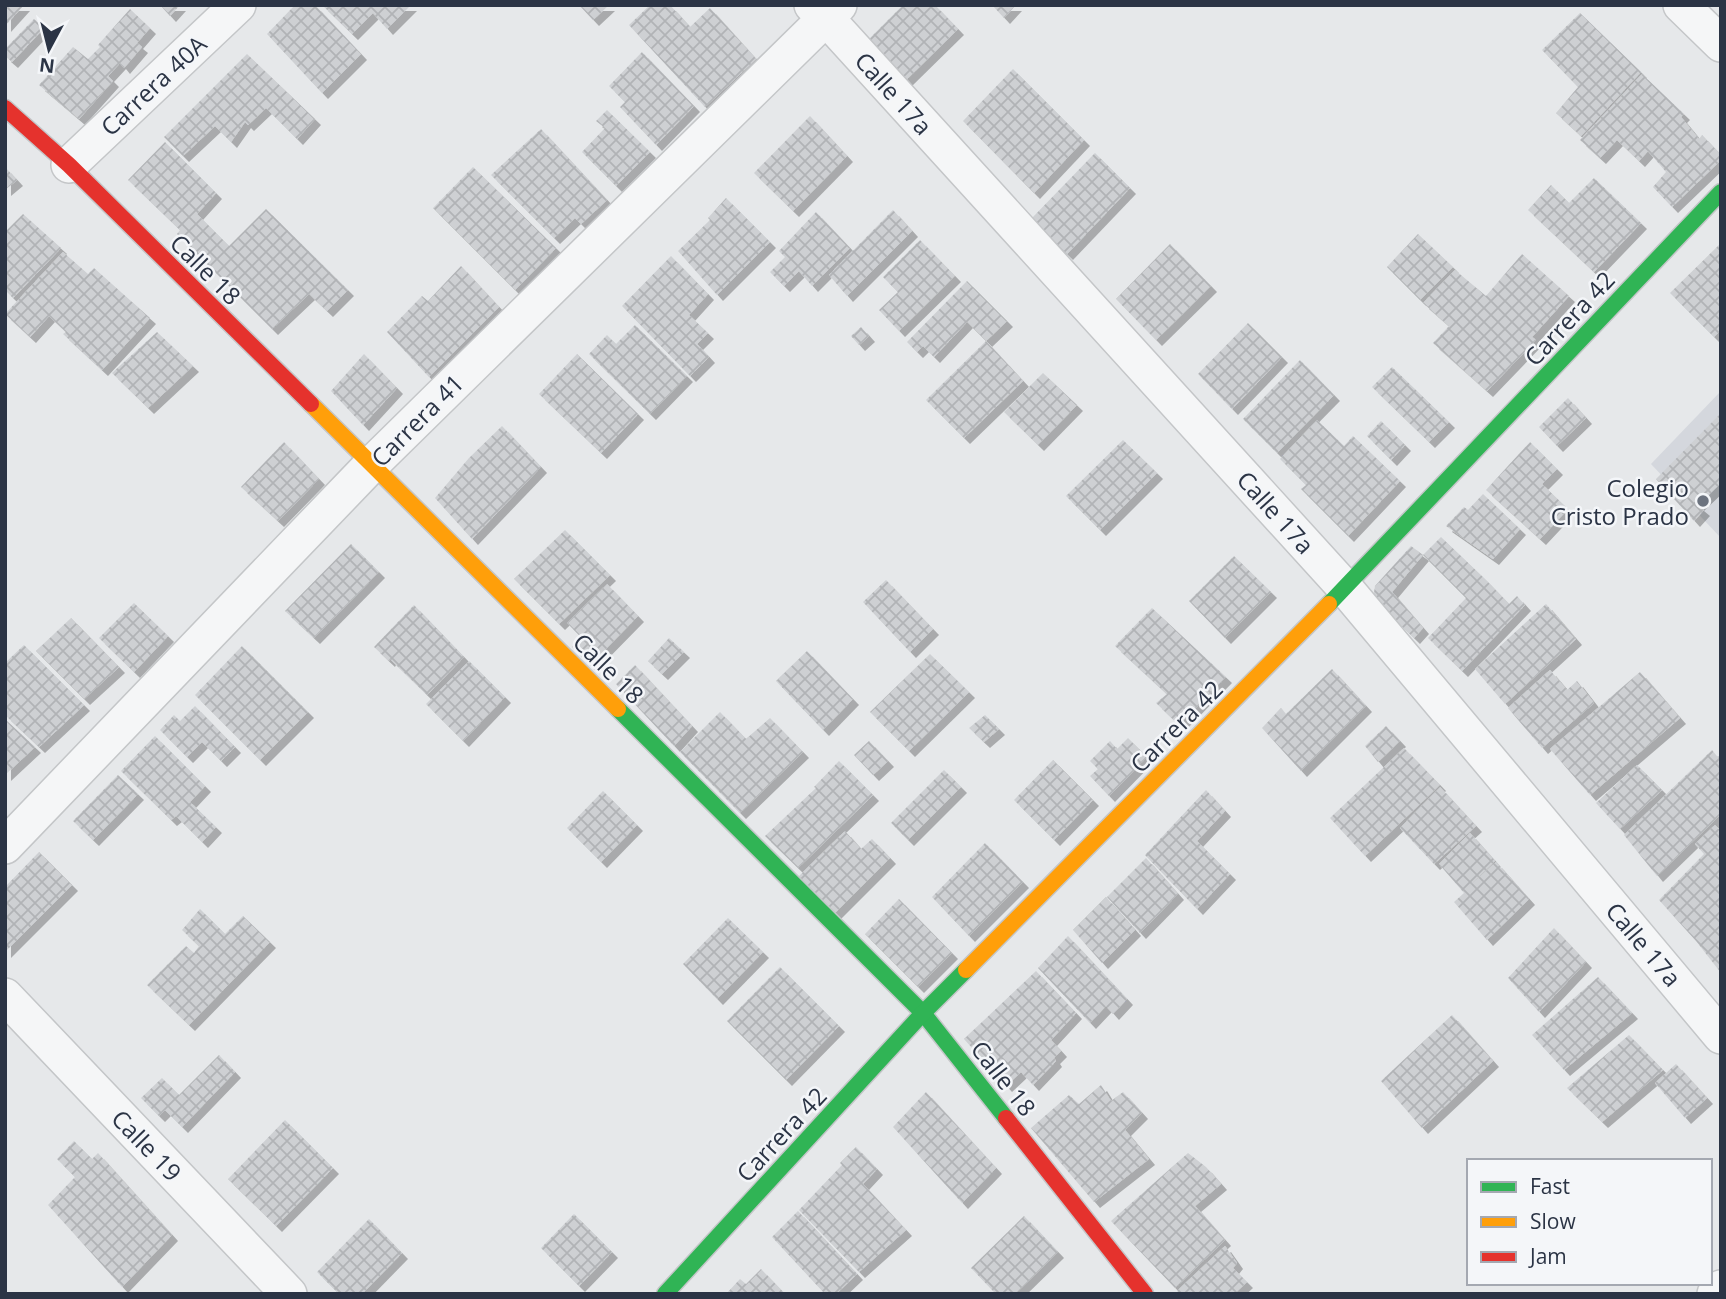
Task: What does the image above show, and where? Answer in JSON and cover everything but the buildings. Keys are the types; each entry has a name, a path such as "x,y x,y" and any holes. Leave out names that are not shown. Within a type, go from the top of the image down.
{"street":[{"name":"Carrera 40A","path":"69,165 238,5"},
{"path":"1681,5 1721,44"},
{"name":"Carrera 41","path":"5,846 372,464 826,10"},
{"name":"Calle 17a","path":"826,10 1345,588 1721,1036"},
{"name":"Calle 18","path":"5,108 69,165 923,1013 1144,1294"},
{"name":"Carrera 42","path":"665,1294 923,1013 1345,588 1721,191"},
{"name":"Calle 19","path":"5,996 289,1294"},
{"path":"1715,1294 1721,1288"}],"shaded area":[{"name":"Colegio Cristo Prado","path":"1721,391 1721,538 1651,464"}],"traffic: fast":[{"path":"1329,604 1721,192"},
{"path":"618,709 923,1013 1006,1118"},
{"path":"665,1294 923,1013 966,970"}],"traffic: slow":[{"path":"311,404 618,709"},
{"path":"966,970 1329,604"}],"traffic: jam":[{"path":"5,108 69,165 311,404"},
{"path":"1006,1118 1145,1294"}],"place":[{"name":"Colegio Cristo Prado","path":"1703,501"}]}
